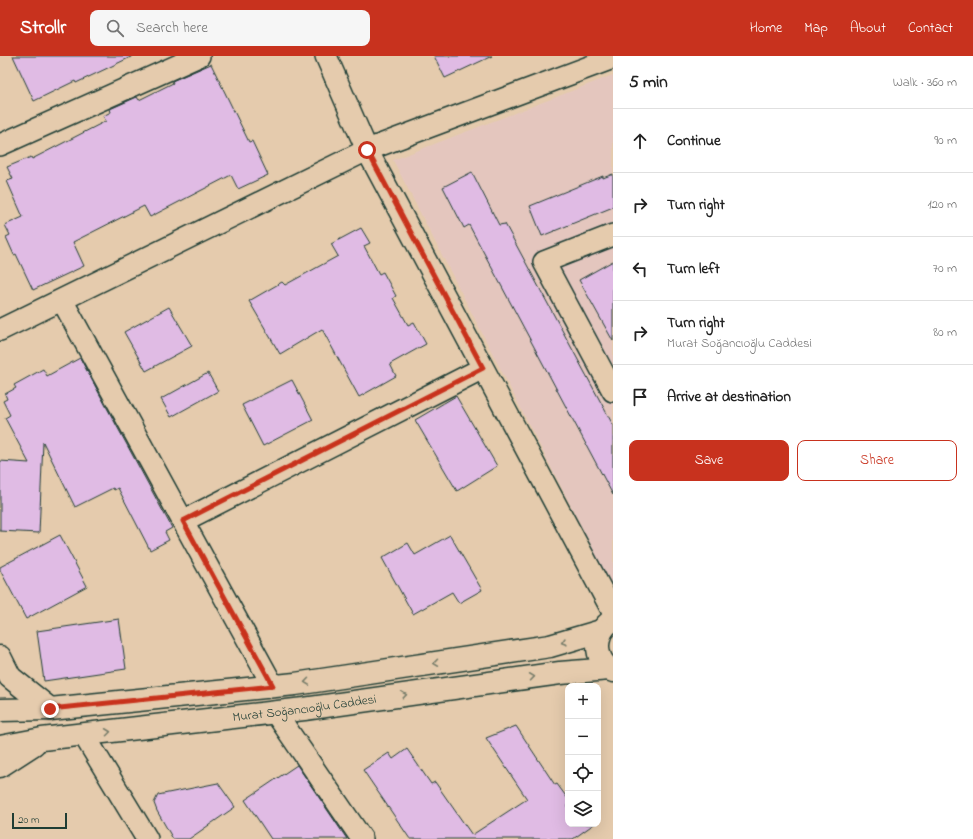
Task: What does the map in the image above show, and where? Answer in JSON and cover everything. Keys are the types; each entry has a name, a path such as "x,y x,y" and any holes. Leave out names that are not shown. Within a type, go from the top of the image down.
{"main road":[{"name":"Murat Soğancıoğlu Caddesi","path":"0,710 50,709 273,686 550,646 607,626"},
{"path":"607,626 598,639 598,648 604,663 611,670"},
{"path":"0,657 10,677 50,709"},
{"name":"Murat Soğancıoğlu Caddesi","path":"0,747 42,739 276,712 560,673 611,670"},
{"path":"0,766 42,739"}],"street":[{"path":"0,145 198,56"},
{"path":"326,56 367,150 613,612"},
{"path":"0,330 367,150 613,58"},
{"path":"613,234 544,262 613,391"},
{"path":"62,300 273,686"},
{"path":"183,521 483,368"},
{"path":"276,712 362,839"},
{"path":"84,735 147,839"}],"shaded area":[{"path":"613,75 613,588 393,160"}],"building":[{"path":"13,56 133,56 76,83 75,81 34,101"},
{"path":"434,56 492,56 445,78"},
{"path":"211,64 249,142 252,141 268,175 238,189 231,175 150,217 144,206 73,242 84,266 33,290 6,237 10,235 5,225 23,217 7,181 13,179 7,167 31,157 32,159 106,121 103,116 111,112 110,109 137,97 139,100 173,83 172,81"},
{"path":"472,172 499,225 505,224 613,425 613,495 469,225 464,228 443,187"},
{"path":"613,174 613,207 542,236 530,206 603,176 603,178"},
{"path":"361,228 370,243 364,246 379,274 383,272 396,296 393,298 408,325 414,322 426,344 390,364 396,376 359,397 322,329 280,354 249,301 282,282 285,285 338,256 331,244"},
{"path":"613,261 613,341 579,280"},
{"path":"169,307 192,346 146,371 124,332"},
{"path":"80,358 172,528 165,532 169,540 150,550 118,488 114,490 113,488 75,507 43,442 39,533 0,531 0,461 29,463 5,418 10,415 3,401 7,399 5,394 16,388 14,385 43,369 47,376"},
{"path":"208,373 218,391 171,417 161,399"},
{"path":"292,380 313,420 263,446 242,405"},
{"path":"456,396 497,466 457,491 415,420"},
{"path":"60,535 87,586 26,619 0,570 0,567"},
{"path":"450,535 482,590 459,603 452,592 413,614 382,558 408,543 415,555"},
{"path":"119,619 126,669 44,681 37,631"},
{"path":"516,726 555,785 557,784 565,795 565,827 590,827 573,839 410,839 363,770 389,753 393,759 407,749 431,784 435,782 472,835 527,799 486,738"},
{"path":"297,765 347,839 271,839 245,800"},
{"path":"218,783 235,807 189,839 173,839 154,803 158,795"}],"route":[{"path":"50,709 273,686 183,521 483,368 367,150"}]}
